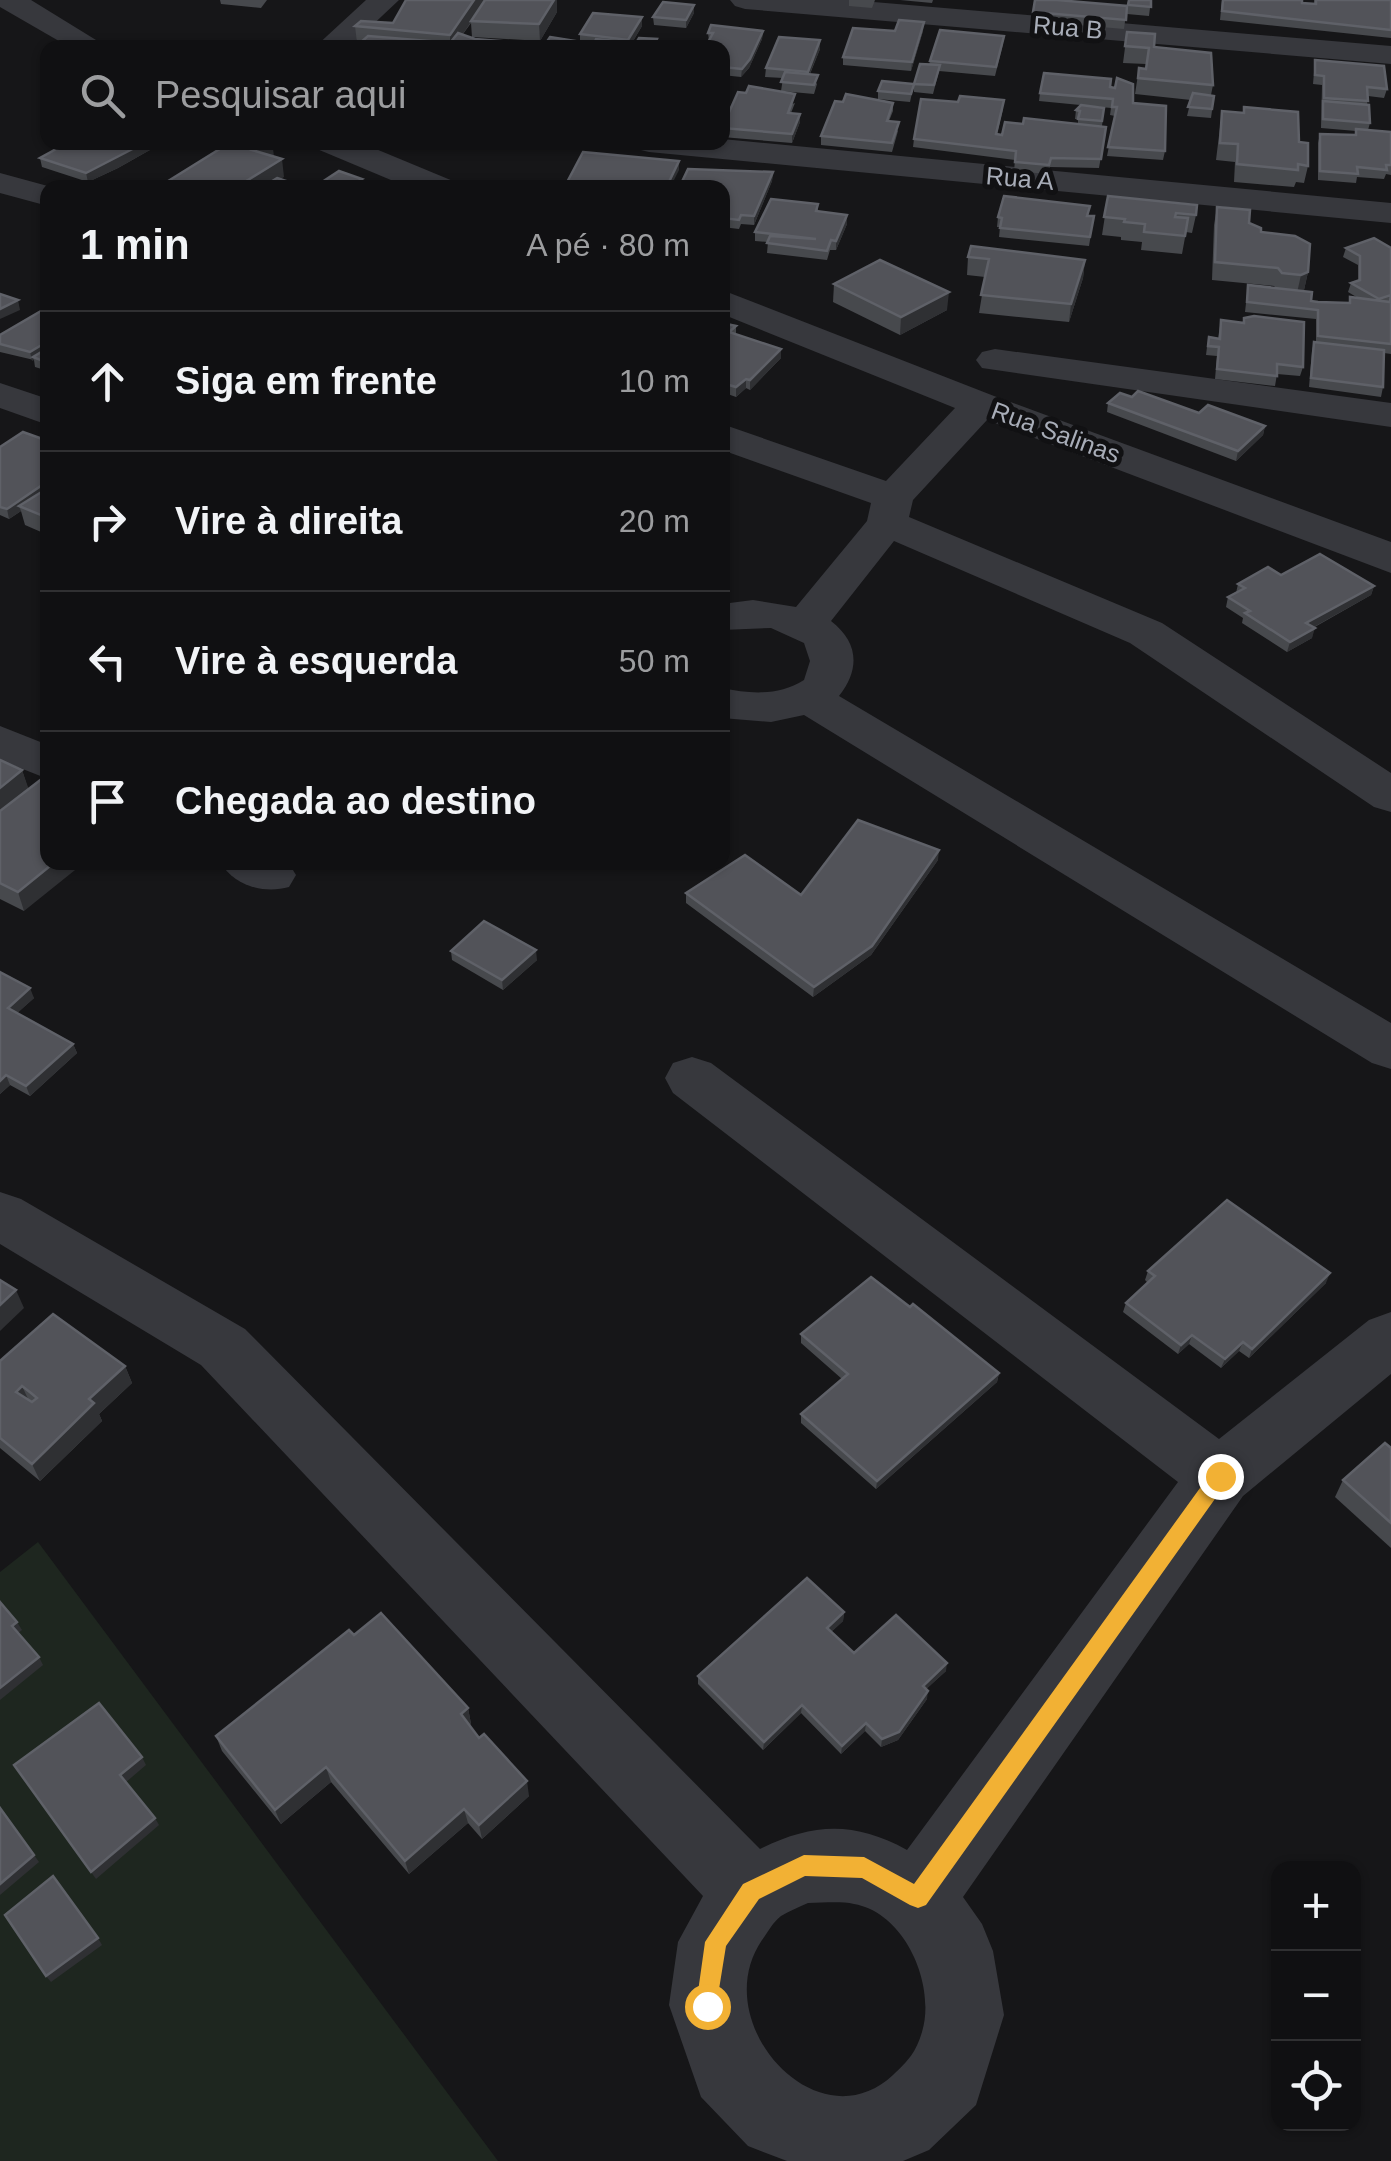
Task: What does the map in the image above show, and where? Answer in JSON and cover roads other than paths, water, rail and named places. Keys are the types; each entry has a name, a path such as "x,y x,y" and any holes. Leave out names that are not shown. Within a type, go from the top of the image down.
{"street":[{"path":"9,0 80,40"},
{"path":"338,40 384,0"},
{"name":"Rua B","path":"745,0 1391,55"},
{"path":"348,150 422,180"},
{"name":"Rua A","path":"730,150 1391,213"},
{"path":"0,183 40,194"},
{"name":"Rua Salinas","path":"730,304 980,404 1376,550 1391,560"},
{"path":"995,360 1391,414"},
{"path":"0,395 40,411"},
{"path":"804,624 890,510 980,404"},
{"path":"730,440 890,510 1146,633 1391,796"},
{"path":"730,615 773,613 804,624 825,640 833,660 827,680 808,697 777,708 730,705"},
{"path":"808,697 1391,1048"},
{"path":"0,741 40,760"},
{"path":"692,1078 1220,1476"},
{"path":"0,1214 224,1346 751,1892"},
{"path":"918,1898 1220,1476 1391,1338"},
{"path":"804,1866 864,1868 918,1898 955,1950 966,2015 948,2077 901,2122 838,2136 776,2118 728,2069 707,2006 716,1942 751,1892 804,1866"}]}
